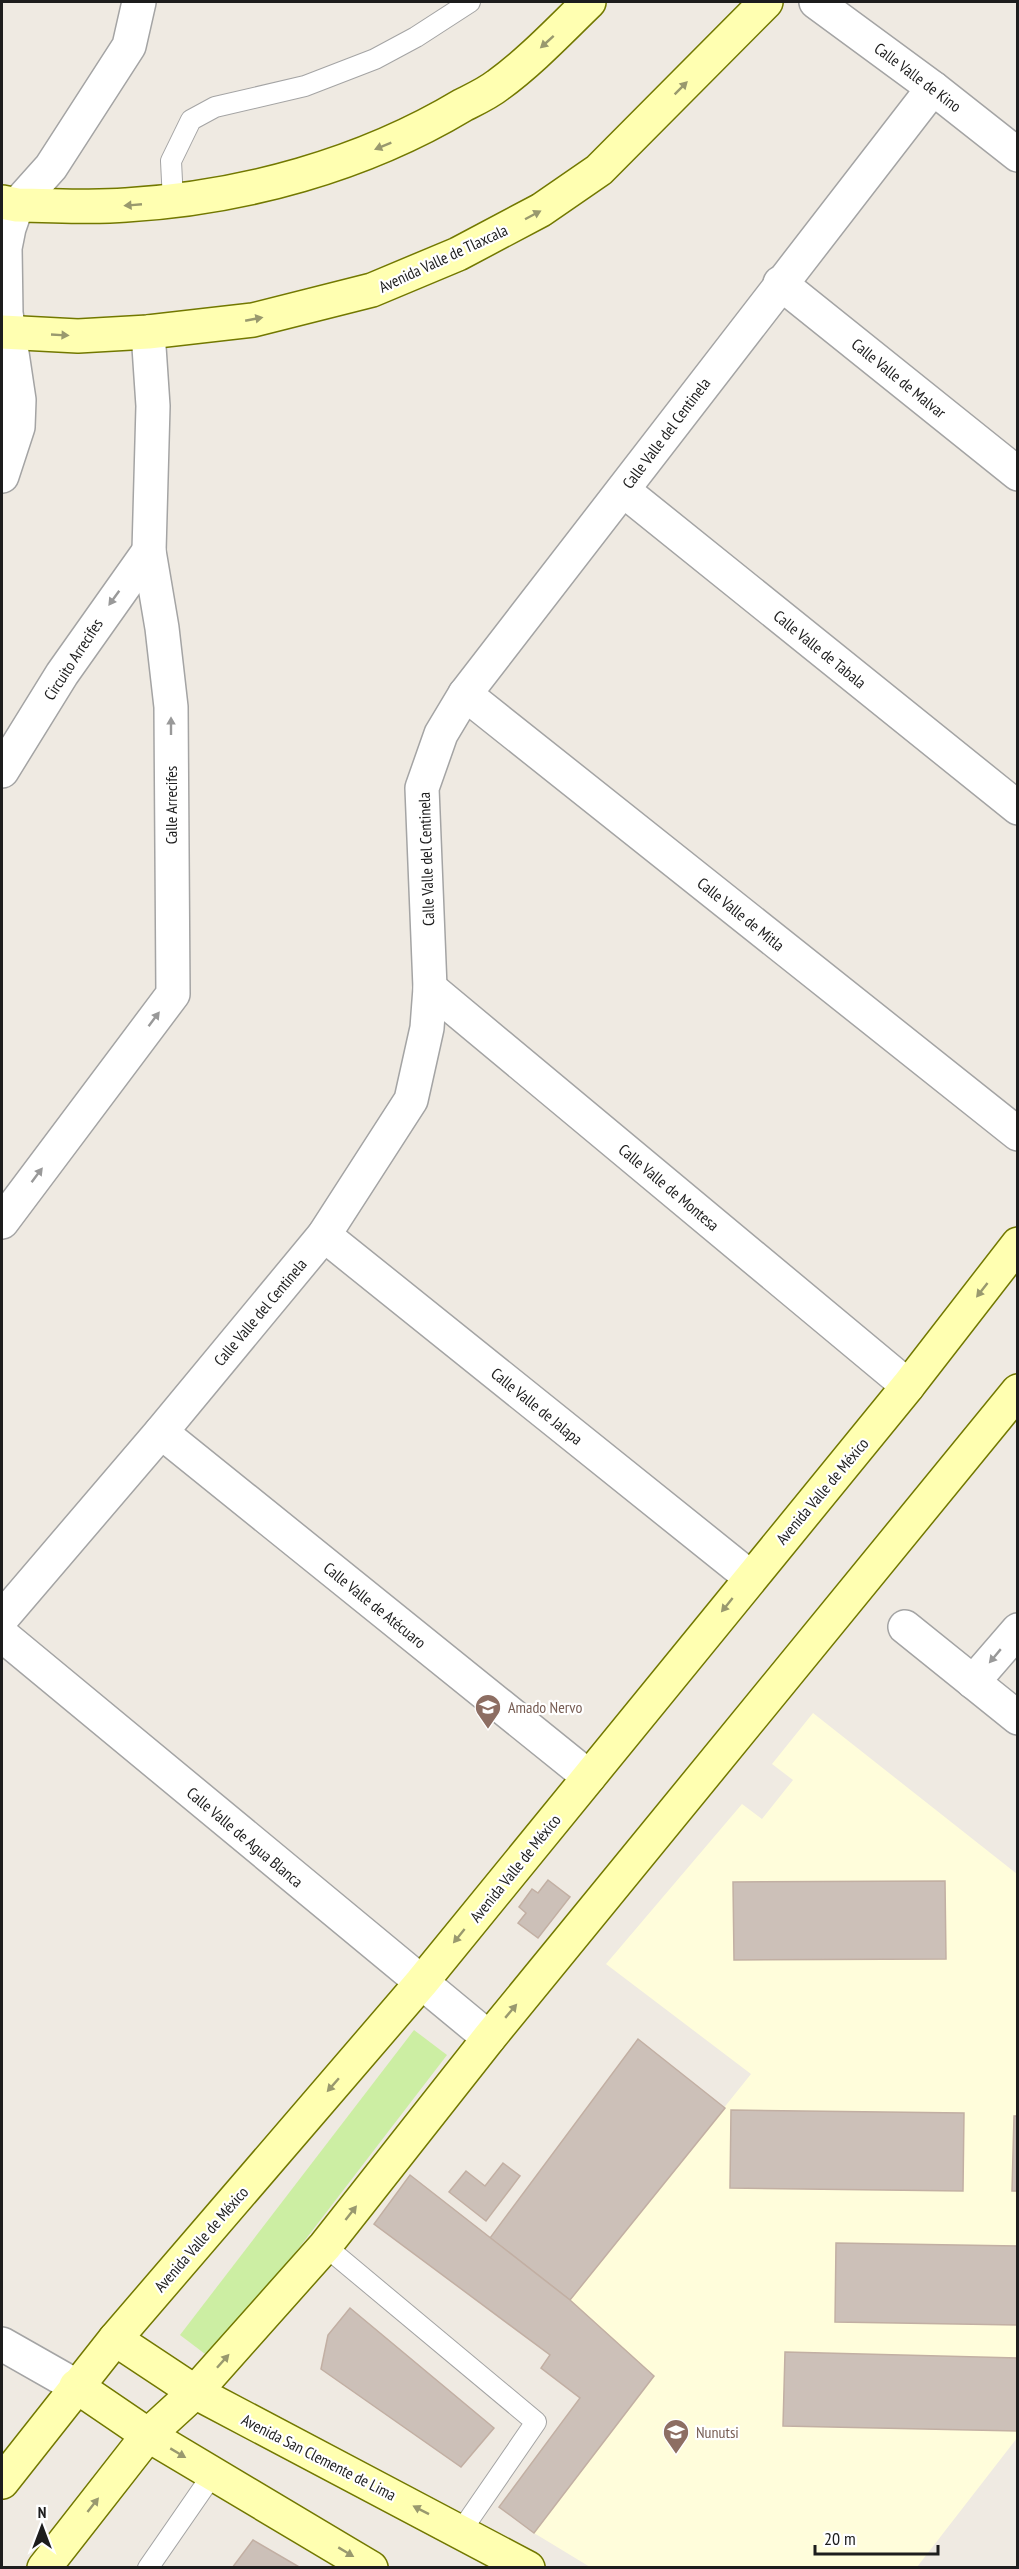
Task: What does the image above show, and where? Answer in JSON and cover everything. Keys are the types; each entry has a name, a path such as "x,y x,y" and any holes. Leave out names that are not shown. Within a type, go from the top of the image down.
{"street":[{"path":"2,476 18,427 19,400 6,326 5,248 9,228 9,204 51,167 129,46 139,2"},
{"path":"9,204 124,206 173,201 268,184 380,147 429,126 498,85 589,2"},
{"name":"Avenida Valle de Tlaxcala","path":"6,326 78,336 148,332 253,320 372,290 458,254 542,210 599,170 766,2"},
{"name":"Calle Valle de Kino","path":"816,2 933,88 1017,155"},
{"name":"Calle Valle del Centinela","path":"2,1618 161,1432 324,1234 411,1100 427,1028 430,988 422,788 441,734 465,694 780,283 933,88"},
{"name":"Calle Valle de Malvar","path":"780,283 1017,474"},
{"name":"Calle Arrecifes","path":"2,1222 173,994 171,707 162,628 149,551 153,406 148,332"},
{"name":"Calle Valle de Tabala","path":"623,490 1017,808"},
{"name":"Circuito Arrecifes","path":"2,771 62,674 149,551"},
{"name":"Calle Valle de Mitla","path":"465,694 1017,1134"},
{"name":"Calle Valle de Montesa","path":"430,988 908,1386"},
{"name":"Calle Valle de Jalapa","path":"324,1234 750,1577"},
{"name":"Avenida Valle de México","path":"2,2482 115,2339 421,1983 908,1386 1017,1244"},
{"path":"44,2568 148,2435 195,2392 325,2246 489,2038 1017,1391"},
{"name":"Calle Valle de Atécuaro","path":"161,1432 589,1777"},
{"path":"905,1627 1017,1718"},
{"path":"973,1682 1017,1630"},
{"name":"Calle Valle de Agua Blanca","path":"2,1635 489,2038"},
{"name":"Avenida San Clemente de Lima","path":"115,2339 195,2392 528,2568"},
{"path":"2,2344 76,2386 148,2435 371,2568"}],"lane":[{"path":"173,201 171,161 191,120 215,107 305,86 375,59 416,37 470,2"},
{"path":"325,2246 536,2422 461,2531"},
{"path":"148,2568 213,2474"}],"shaded area":[{"path":"813,1713 1017,1874 1017,2438 917,2567 590,2567 534,2533 654,2376 570,2300 751,2074 606,1964 742,1804 762,1819 793,1780 772,1764"}],"green space":[{"path":"414,2030 447,2055 213,2360 180,2335"}],"building":[{"path":"548,1880 570,1897 538,1938 518,1923 526,1913 519,1907 532,1889 538,1893"},
{"path":"945,1881 946,1959 734,1960 733,1882"},
{"path":"638,2039 725,2108 570,2300 490,2238"},
{"path":"731,2110 964,2113 963,2191 730,2188"},
{"path":"1014,2116 1018,2116 1018,2191 1012,2191"},
{"path":"503,2163 520,2176 486,2221 449,2192 466,2171 485,2186"},
{"path":"410,2175 570,2300 654,2376 534,2533 499,2507 580,2398 541,2368 550,2355 374,2224"},
{"path":"836,2243 1018,2246 1018,2325 835,2322"},
{"path":"350,2308 494,2428 461,2467 321,2369 328,2335"},
{"path":"785,2352 1018,2358 1018,2431 783,2426"},
{"path":"253,2540 301,2568 232,2568"}],"place":[{"name":"Amado Nervo","path":"488,1730"},
{"name":"Nunutsi","path":"676,2455"}]}
